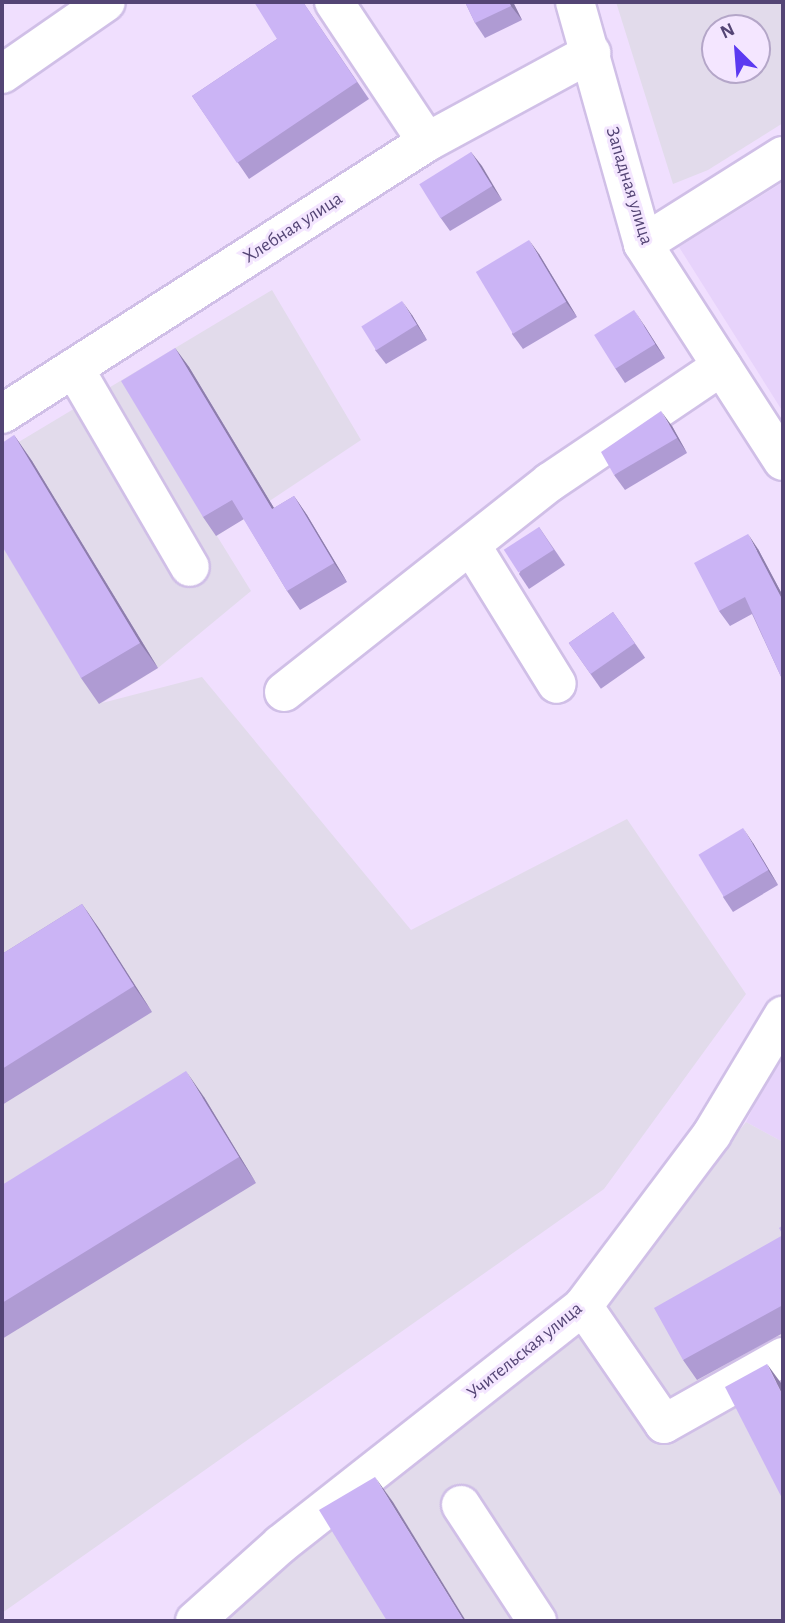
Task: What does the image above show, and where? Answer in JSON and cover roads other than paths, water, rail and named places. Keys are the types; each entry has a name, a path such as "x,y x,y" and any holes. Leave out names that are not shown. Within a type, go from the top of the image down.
{"street":[{"path":"2,74 106,2"},
{"path":"334,2 428,142"},
{"name":"Западная улица","path":"575,2 643,244 783,461"},
{"name":"Хлебная улица","path":"2,414 428,142 591,53"},
{"path":"643,244 783,156"},
{"path":"284,692 550,482 722,366"},
{"path":"74,368 190,567"},
{"path":"471,545 557,684"},
{"name":"Учительская улица","path":"195,1621 281,1544 583,1306 712,1135 783,1016"},
{"path":"583,1306 664,1424 783,1357"},
{"path":"461,1505 537,1621"}]}
